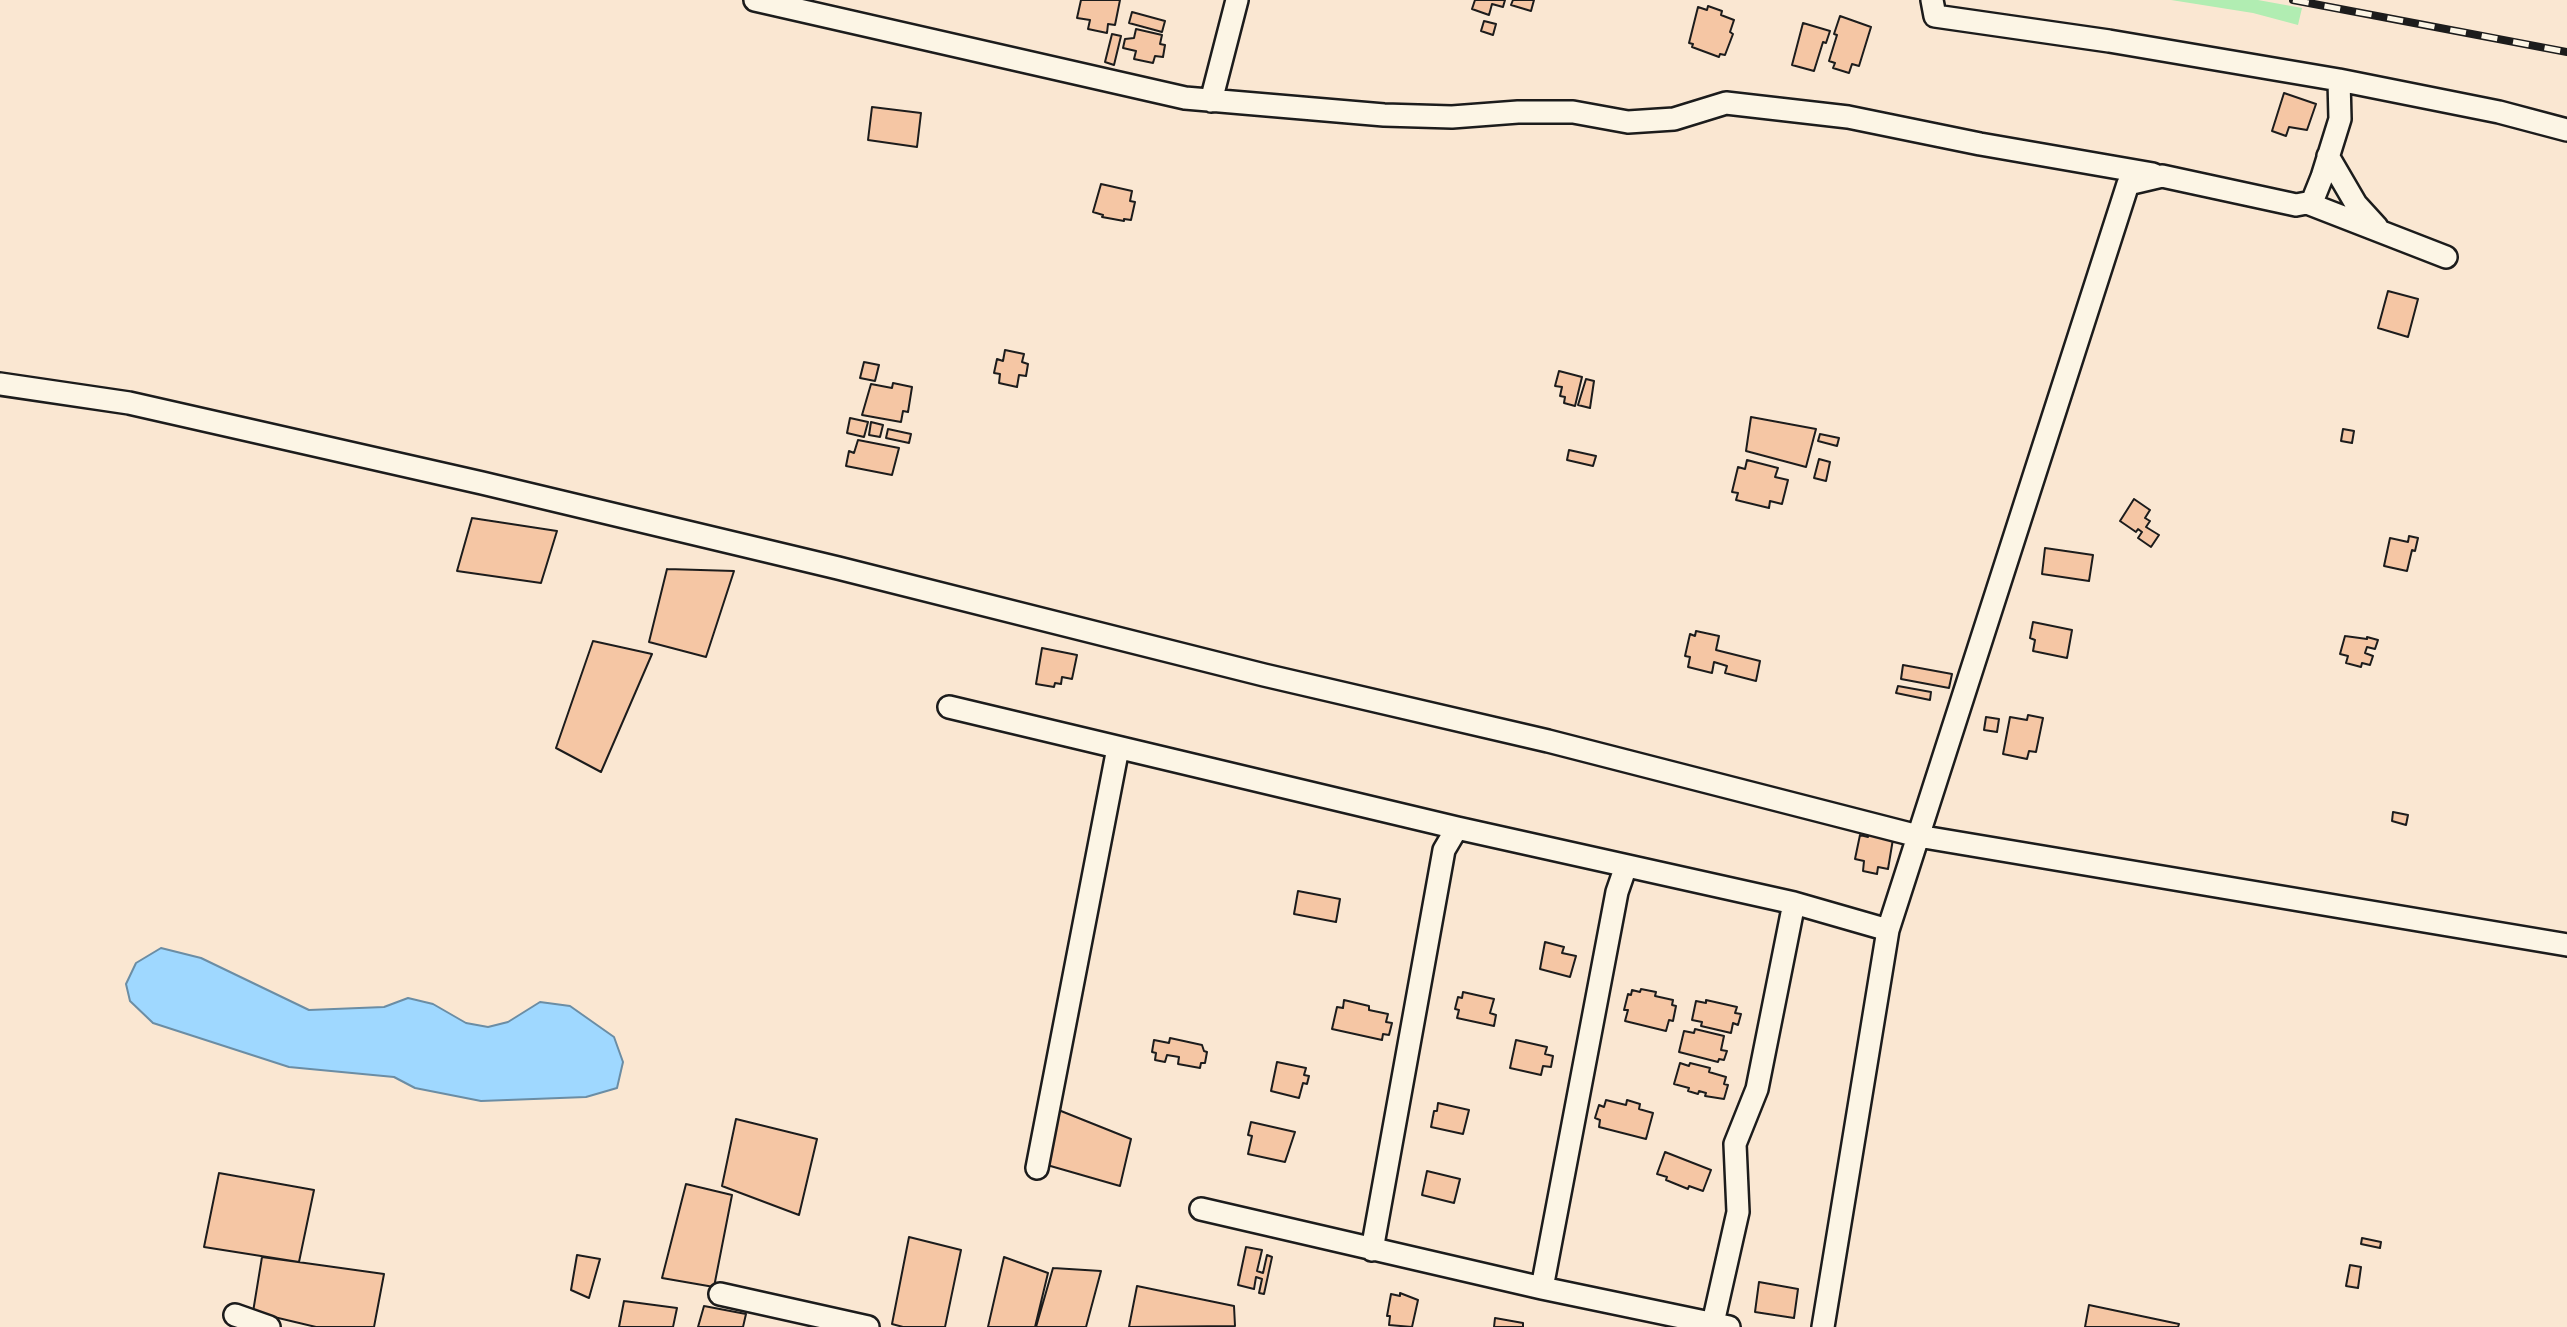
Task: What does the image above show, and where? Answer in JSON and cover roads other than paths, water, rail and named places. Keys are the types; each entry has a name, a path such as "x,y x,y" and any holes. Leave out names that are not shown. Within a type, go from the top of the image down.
{"street":[{"path":"755,0 1185,98 1384,115 1452,117 1518,112 1573,112 1628,122 1674,119 1726,103 1848,117 1980,144 2162,176 2296,205 2312,202 2328,156 2340,119 2339,80"},
{"path":"1211,101 1237,0"},
{"path":"1932,0 1935,16 2109,41 2339,80 2498,112 2567,130"},
{"path":"2328,156 2356,204 2381,232"},
{"path":"1823,1327 1888,930 2127,184 2162,176"},
{"path":"2307,203 2446,257"},
{"path":"0,384 129,403 482,483 838,568 1264,675 1548,741 1918,836 2567,945"},
{"path":"949,707 1457,828 1794,903 1888,930"},
{"path":"1037,1168 1118,748"},
{"path":"1372,1250 1444,850 1457,828"},
{"path":"1542,1288 1617,892 1626,866"},
{"path":"1201,1209 1542,1288 1721,1325 1738,1212 1735,1144 1757,1089 1794,903"},
{"path":"720,1294 869,1327"},
{"path":"235,1315 269,1327"}],"water":[{"path":"161,948 201,958 309,1010 384,1007 408,998 433,1004 466,1023 488,1027 508,1022 540,1002 570,1006 614,1037 623,1062 617,1088 586,1097 481,1101 415,1088 394,1077 289,1067 153,1023 130,1001 126,984 136,963"}],"railway":[{"path":"2293,0 2567,52"}]}
